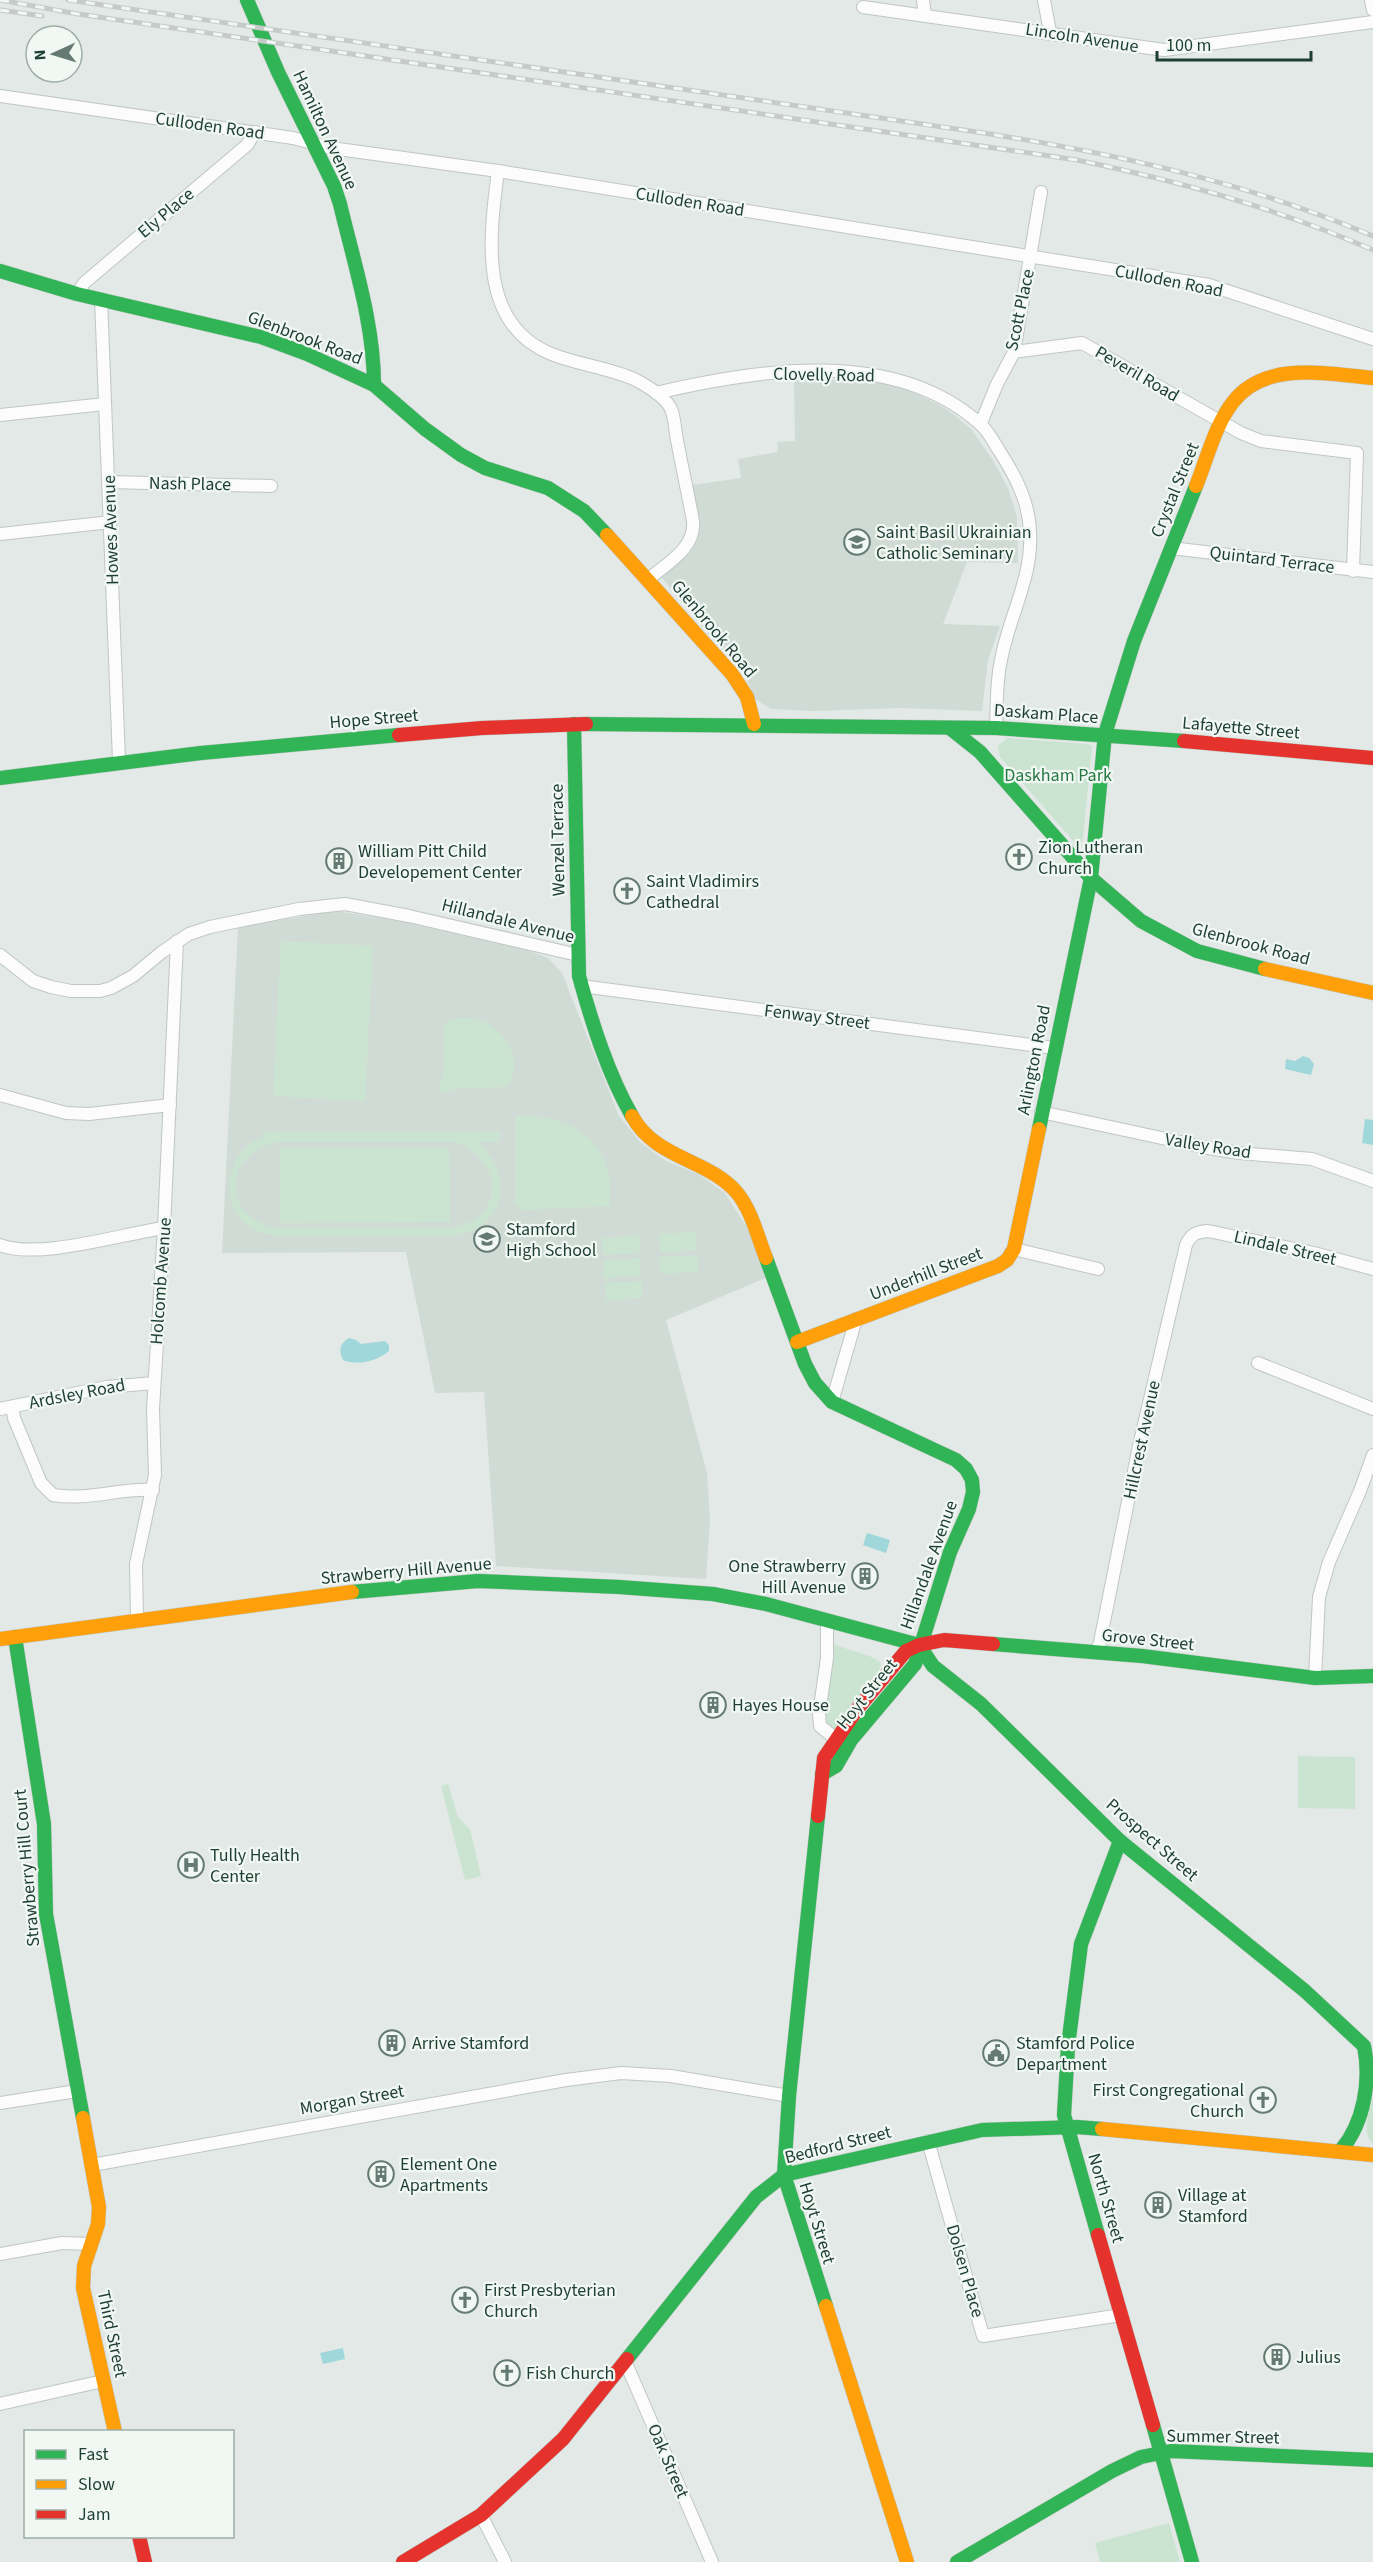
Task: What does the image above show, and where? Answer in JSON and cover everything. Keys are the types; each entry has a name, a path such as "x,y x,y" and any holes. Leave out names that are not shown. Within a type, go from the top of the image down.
{"street":[{"name":"Hamilton Avenue","path":"247,0 278,72 334,186 346,226 373,349 374,385"},
{"path":"923,0 926,15"},
{"path":"1044,0 1050,32"},
{"path":"1371,0 1373,10"},
{"name":"Lincoln Avenue","path":"863,7 1164,50 1373,22"},
{"name":"Culloden Road","path":"0,96 255,132 331,148 498,171 1209,285 1373,339"},
{"name":"Ely Place","path":"77,294 84,283 247,145 255,132"},
{"path":"498,171 492,226 493,269 499,299 510,322 528,341 550,354 626,376 656,393 671,408 694,526 686,546 649,579"},
{"name":"Scott Place","path":"981,423 1014,352 1032,257 1041,192"},
{"name":"Glenbrook Road","path":"0,271 77,294 261,337 307,354 374,385 425,429 461,455 485,468 548,488 568,499 600,526 739,683 753,711 754,724"},
{"name":"Howes Avenue","path":"101,299 119,761"},
{"name":"Peveril Road","path":"1014,352 1082,343 1221,423 1261,441 1357,453 1353,571"},
{"name":"Clovelly Road","path":"656,393 738,376 855,372 901,380 925,389 981,423 1024,496 1030,532 1028,574 1000,661 996,728"},
{"name":"Crystal Street","path":"1105,734 1134,641 1226,412 1242,391 1253,383 1287,372 1373,378"},
{"path":"0,415 105,404"},
{"name":"Nash Place","path":"109,482 271,486"},
{"path":"0,534 111,522"},
{"name":"Quintard Terrace","path":"1171,548 1373,572"},
{"name":"Hope Street","path":"0,778 119,761 416,734 574,724 754,724"},
{"name":"Wenzel Terrace","path":"574,724 578,955"},
{"path":"754,724 951,729"},
{"name":"Daskam Place","path":"951,729 996,728 1105,734 1091,878"},
{"name":"Glenbrook Road","path":"951,729 980,752 1091,878 1141,921 1197,951 1239,963 1373,993"},
{"name":"Lafayette Street","path":"1105,734 1373,758"},
{"name":"Arlington Road","path":"1014,1249 1091,878"},
{"name":"Hillandale Avenue","path":"0,955 33,981 61,990 86,992 111,988 120,984 177,941 210,927 309,908 345,904 409,915 578,955 581,986 622,1099 637,1126 659,1147 724,1180 744,1203 815,1383 832,1402 956,1460 966,1468 972,1480 973,1492 969,1509 950,1552 919,1645"},
{"name":"Holcomb Avenue","path":"137,1620 136,1564 155,1475 154,1383 164,1228 177,941"},
{"name":"Fenway Street","path":"581,986 1054,1048"},
{"path":"0,1095 66,1113 89,1114 170,1105"},
{"name":"Valley Road","path":"1041,1112 1218,1150 1312,1159 1373,1181"},
{"path":"0,1245 19,1250 47,1249 164,1228"},
{"name":"Lindale Street","path":"1196,1232 1208,1231 1314,1253 1373,1269"},
{"name":"Hillcrest Avenue","path":"1096,1652 1101,1642 1139,1446 1186,1245 1196,1232"},
{"path":"1014,1249 1098,1269"},
{"name":"Underhill Street","path":"797,1342 998,1266 1007,1260 1014,1249"},
{"path":"832,1402 856,1319"},
{"path":"1258,1364 1373,1409"},
{"name":"Ardsley Road","path":"6,1408 106,1387 154,1383"},
{"path":"6,1408 14,1418 41,1483 53,1495 153,1490"},
{"path":"1315,1678 1319,1597 1329,1562 1373,1455"},
{"name":"Strawberry Hill Avenue","path":"0,1639 387,1588 478,1581 713,1594 766,1604 919,1645"},
{"name":"Hoyt Street","path":"827,1621 827,1658 819,1714 820,1726 837,1740"},
{"name":"Strawberry Hill Court","path":"15,1637 44,1824 46,1914 92,2166"},
{"name":"Grove Street","path":"919,1645 949,1640 1096,1652 1315,1678 1373,1676"},
{"name":"Hoyt Street","path":"907,2562 784,2175 789,2096 824,1758 893,1666 906,1651 919,1645"},
{"name":"Hoyt Street","path":"822,1774 836,1766 851,1740 915,1664 919,1645"},
{"name":"Prospect Street","path":"919,1645 933,1666 981,1704 1120,1841 1305,1991 1364,2046 1369,2059"},
{"name":"North Street","path":"1120,1841 1088,1924 1080,1952 1064,2092 1064,2115 1192,2562"},
{"path":"1341,2150 1356,2130 1369,2059"},
{"name":"Morgan Street","path":"92,2166 556,2082 621,2073 671,2076 789,2096"},
{"path":"0,2103 77,2091"},
{"name":"Bedford Street","path":"403,2562 481,2515 563,2439 756,2197 784,2175 982,2130 1067,2126 1369,2154"},
{"path":"1356,2130 1369,2154"},
{"name":"Dolsen Place","path":"928,2141 983,2336 1121,2315"},
{"path":"0,2254 62,2244 91,2244 98,2224 99,2206 92,2166"},
{"name":"Third Street","path":"91,2244 84,2266 84,2288 115,2430"},
{"name":"Oak Street","path":"625,2361 712,2562"},
{"path":"0,2404 104,2381"},
{"name":"Summer Street","path":"957,2562 1112,2470 1141,2457 1160,2453 1210,2452 1373,2460"},
{"path":"481,2515 505,2562"},
{"path":"139,2538 145,2562"}],"shaded area":[{"name":"Saint Basil Ukrainian Catholic Seminary","path":"858,379 901,387 938,404 956,416 972,430 994,462 1008,488 1017,517 1018,563 967,562 943,624 1000,626 988,660 982,711 901,708 815,711 771,709 755,699 744,672 711,637 662,578 690,553 698,538 700,523 692,485 741,478 738,459 778,452 777,442 795,441 794,380"},
{"name":"Stamford High School","path":"335,911 399,921 527,950 548,958 562,973 619,1116 641,1143 666,1161 698,1174 724,1192 747,1227 766,1278 666,1320 707,1473 710,1520 706,1579 496,1566 484,1392 435,1393 406,1252 222,1253 238,927"}],"green space":[{"name":"Daskham Park","path":"1007,738 1092,746 1081,843 1075,843 1000,757 998,746"},
{"path":"281,941 373,946 365,1101 273,1096"},
{"path":"458,1018 486,1022 494,1027 507,1042 514,1070 506,1087 460,1088 443,1093 439,1090 439,1083 443,1075 444,1024"},
{"path":"515,1116 555,1120 572,1126 587,1136 598,1148 606,1164 610,1183 609,1206 523,1210 515,1204"},
{"path":"263,1131 500,1131 499,1142 478,1142 494,1163 499,1176 499,1200 486,1222 474,1230 455,1236 277,1236 261,1233 248,1226 240,1218 230,1198 229,1187 234,1164 240,1154 255,1140 262,1138","holes":["278,1142 454,1142 470,1150 482,1160 490,1173 492,1187 490,1201 483,1212 470,1222 453,1227 279,1229 260,1223 246,1212 238,1200 235,1186 238,1172 246,1159 259,1149"]},
{"path":"280,1147 449,1147 450,1222 280,1223"},
{"path":"696,1232 697,1250 660,1252 659,1234"},
{"path":"639,1236 640,1253 603,1255 602,1238"},
{"path":"697,1256 698,1272 661,1274 660,1257"},
{"path":"640,1258 641,1275 604,1278 603,1261"},
{"path":"642,1281 643,1298 606,1300 605,1283"},
{"path":"832,1643 881,1663 878,1675 834,1731 825,1722"},
{"path":"1298,1756 1355,1757 1355,1809 1298,1808"},
{"path":"448,1784 458,1817 470,1829 481,1876 465,1880 441,1786"},
{"path":"1373,2098 1373,2144 1369,2139 1367,2128"},
{"path":"1169,2523 1180,2562 1100,2562 1095,2543"}],"water":[{"path":"1303,1056 1309,1058 1314,1064 1311,1075 1285,1069 1286,1059 1295,1061"},
{"path":"1365,1119 1373,1120 1373,1145 1362,1143"},
{"path":"349,1338 361,1344 385,1341 389,1345 389,1351 367,1362 349,1362 343,1360 341,1347"},
{"path":"867,1533 890,1540 886,1553 863,1545"},
{"path":"343,2348 345,2359 323,2364 320,2353"}],"railway":[{"path":"0,0 78,14 1077,160 1227,197 1301,221 1373,250"},
{"path":"68,0 1028,140 1129,160 1228,185 1277,200 1373,236"},
{"path":"0,10 42,16"}],"traffic: fast":[{"path":"247,0 278,72 334,186 340,204 367,316 374,385"},
{"path":"0,271 77,294 261,337 307,354 374,385 425,429 461,455 485,468 548,488 584,511 607,535"},
{"path":"1039,1129 1091,878 1105,734 1134,641 1196,486"},
{"path":"574,724 579,976 601,1048 632,1116"},
{"path":"586,724 996,728 1184,741"},
{"path":"951,729 980,752 1091,878 1141,921 1197,951 1265,969"},
{"path":"0,778 201,753 399,735"},
{"path":"766,1258 805,1364 815,1383 832,1402 956,1460 966,1469 972,1480 973,1492 969,1509 950,1552 915,1664 851,1740 836,1766 822,1774"},
{"path":"352,1592 478,1581 713,1594 766,1604 919,1645"},
{"path":"15,1637 44,1824 46,1914 83,2118"},
{"path":"993,1644 1142,1656 1315,1678 1373,1676"},
{"path":"919,1645 933,1666 981,1704 1120,1841 1305,1991 1364,2046 1367,2073 1364,2101 1355,2127 1341,2150"},
{"path":"818,1816 789,2096 784,2175 826,2306"},
{"path":"1098,2235 1064,2115 1068,2046 1081,1944 1120,1841"},
{"path":"627,2359 756,2197 784,2175 982,2130 1077,2127 1102,2129"},
{"path":"1153,2425 1192,2562"},
{"path":"957,2562 1112,2471 1141,2457 1171,2451 1373,2460"}],"traffic: slow":[{"path":"1196,486 1221,421 1233,402 1246,389 1262,380 1298,373 1373,378"},
{"path":"607,535 732,674 747,697 754,724"},
{"path":"1265,969 1373,993"},
{"path":"632,1116 642,1131 655,1142 713,1173 738,1194 751,1217 766,1258"},
{"path":"797,1342 998,1266 1007,1260 1014,1249 1039,1129"},
{"path":"0,1639 352,1592"},
{"path":"83,2118 99,2207 98,2224 84,2266 83,2288 115,2430"},
{"path":"1102,2129 1373,2155"},
{"path":"826,2306 907,2562"}],"traffic: jam":[{"path":"399,735 482,728 586,724"},
{"path":"1184,741 1373,758"},
{"path":"818,1816 824,1758 858,1708 906,1651 919,1645 944,1640 993,1644"},
{"path":"1098,2235 1153,2425"},
{"path":"403,2562 481,2515 563,2439 627,2359"},
{"path":"139,2538 145,2562"}],"place":[{"name":"Saint Basil Ukrainian Catholic Seminary","path":"857,542"},
{"name":"Zion Lutheran Church","path":"1019,857"},
{"name":"William Pitt Child Developement Center","path":"339,861"},
{"name":"Saint Vladimirs Cathedral","path":"627,891"},
{"name":"Stamford High School","path":"487,1239"},
{"name":"One Strawberry Hill Avenue","path":"865,1576"},
{"name":"Hayes House","path":"713,1705"},
{"name":"Tully Health Center","path":"191,1865"},
{"name":"Arrive Stamford","path":"392,2043"},
{"name":"Stamford Police Department","path":"996,2053"},
{"name":"First Congregational Church","path":"1263,2100"},
{"name":"Element One Apartments","path":"381,2174"},
{"name":"Village at Stamford","path":"1158,2205"},
{"name":"First Presbyterian Church","path":"465,2300"},
{"name":"Julius","path":"1277,2357"},
{"name":"Fish Church","path":"507,2373"}]}
